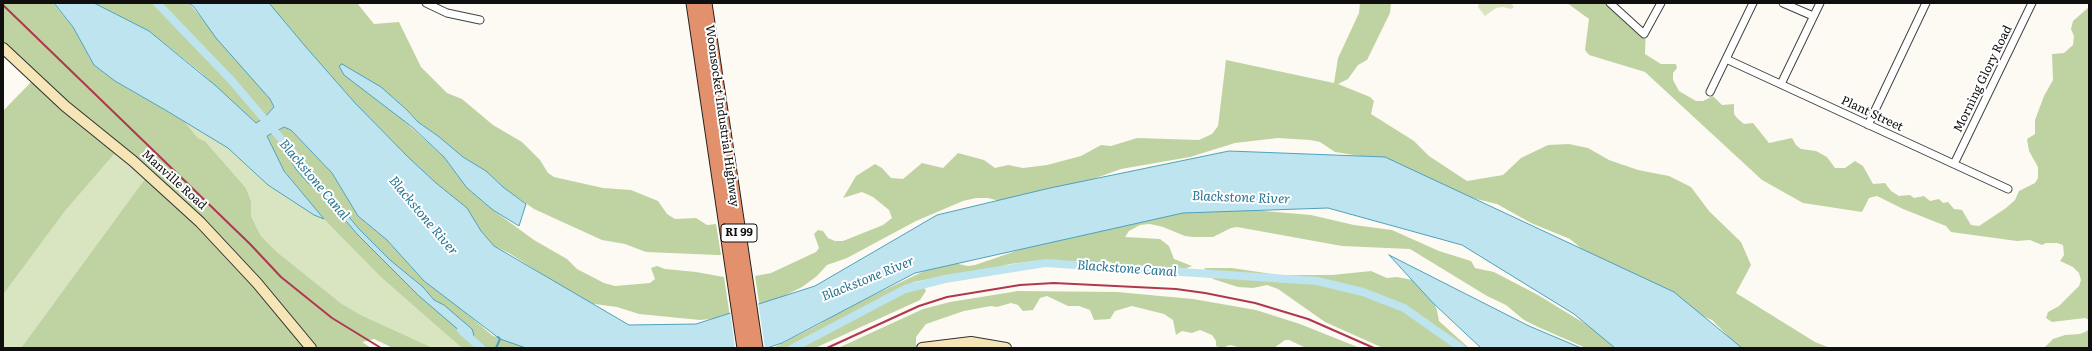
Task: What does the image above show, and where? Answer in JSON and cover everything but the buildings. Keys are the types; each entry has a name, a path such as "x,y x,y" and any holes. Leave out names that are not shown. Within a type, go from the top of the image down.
{"highway":[{"name":"Woonsocket Industrial Highway","path":"693,3 716,119 756,348"},
{"name":"Woonsocket Industrial Highway","path":"705,3 716,119 744,348"}],"main road":[{"name":"Manville Road","path":"3,48 65,106 133,161 200,222 311,348"},
{"path":"922,348 971,342 1006,348"}],"street":[{"path":"426,3 447,13 480,20"},
{"path":"1610,3 1644,34 1661,3"},
{"path":"1710,92 1753,3"},
{"path":"1783,3 1813,16"},
{"path":"1781,84 1820,3"},
{"path":"1868,125 1926,3"},
{"name":"Morning Glory Road","path":"1954,164 2032,3"},
{"name":"Plant Street","path":"1726,58 2008,189"}],"green space":[{"path":"3,3 53,3 73,27 94,65 115,81 184,121 198,138 205,141 246,188 251,201 251,216 261,236 277,252 342,304 361,315 433,348 393,348 374,339 362,342 371,348 21,348 147,176 116,152 65,211 3,295 3,111 32,81 3,49"},
{"path":"94,3 189,3 270,99 274,107 264,118 256,123 199,71 149,31"},
{"path":"269,3 357,3 374,24 399,22 421,67 447,93 462,99 493,125 522,142 540,160 548,173 554,177 603,188 631,190 658,201 667,214 675,219 696,218 707,225 716,224 721,255 646,252 625,244 602,240 534,209 503,187 486,171 463,157 438,136 418,122 381,87 405,122 444,157 467,188 493,210 534,240 567,259 577,269 604,283 615,286 650,283 655,279 651,268 657,266 665,269 724,277 730,317 700,320 639,314 617,307 587,303 509,253 494,246 481,231 467,208 436,183 409,158 355,103"},
{"path":"1360,3 1391,3 1390,13 1367,60 1358,65 1348,79 1338,84 1370,97 1374,101 1371,114 1414,141 1429,156 1467,181 1503,175 1521,158 1548,145 1569,144 1588,148 1609,160 1638,170 1669,176 1691,187 1709,211 1741,242 1751,265 1736,293 1815,342 1830,348 1732,348 1726,334 1712,320 1688,310 1582,249 1570,239 1531,223 1497,204 1472,198 1373,156 1360,156 1335,152 1320,142 1310,140 1278,138 1235,143 1190,157 1121,169 1079,184 1007,203 988,198 976,198 963,201 916,221 847,258 827,265 817,276 802,287 760,308 755,276 771,273 816,252 819,248 814,234 818,230 823,231 828,238 835,241 843,241 883,225 892,218 889,210 873,197 862,192 843,198 856,176 875,164 882,168 891,178 903,179 922,163 943,168 958,153 984,160 995,168 1008,165 1023,168 1047,165 1081,156 1101,145 1111,146 1137,138 1199,140 1212,134 1218,126 1226,60 1334,83 1338,58 1359,13"},
{"path":"1479,3 1511,3 1514,7 1511,9 1503,7 1496,8 1485,16 1478,7"},
{"path":"1567,3 1608,3 1630,27 1646,26 1645,54 1661,64 1676,64 1677,68 1673,73 1673,80 1679,91 1696,101 1703,101 1713,96 1722,105 1734,104 1734,114 1737,118 1744,124 1753,123 1769,143 1792,138 1796,145 1801,149 1816,151 1827,157 1835,168 1845,168 1855,161 1863,166 1873,184 1885,183 1891,191 1899,196 1910,195 1914,198 1924,196 1930,201 1939,199 1943,203 1948,202 1954,209 1962,210 1971,225 1979,226 2006,208 2015,200 2019,191 2035,183 2038,178 2038,167 2029,151 2027,139 2035,134 2035,120 2044,96 2053,80 2052,54 2064,53 2073,45 2074,36 2071,29 2073,21 2089,7 2089,320 2085,318 2052,322 2046,318 2048,312 2059,306 2079,286 2081,280 2079,273 2073,267 2060,261 2064,255 2063,245 2057,243 2046,243 2042,245 2030,240 2017,241 1951,232 1946,226 1903,209 1877,196 1869,198 1862,212 1803,203 1762,180 1645,72 1589,55 1585,50 1589,19"},
{"path":"184,121 228,148 268,185 314,215 324,219 462,348 433,348 361,315 342,304 277,252 261,236 251,216 251,201 246,188 205,141 198,138"},
{"path":"284,127 291,130 332,173 358,216 387,240 424,281 452,301 493,336 550,348 462,348 381,277 324,219 284,171 267,136","holes":["291,159 303,161 359,229 390,260 423,287 434,300 444,306 419,296 358,235 321,192 308,183 296,169"]},
{"path":"116,152 147,176 21,348 3,348 3,295 65,211"},
{"path":"1236,205 1264,211 1311,215 1354,225 1392,230 1439,251 1471,261 1475,268 1494,272 1538,295 1625,348 1586,348 1538,327 1524,320 1506,305 1487,296 1410,249 1342,246 1237,227 1231,228 1213,237 1193,237 1185,236 1163,227 1150,224 1140,225 1129,231 1125,237 1160,239 1169,246 1174,259 1192,266 1174,273 1122,267 1105,260 1099,268 1089,263 1043,260 1010,264 986,270 949,275 914,282 866,306 830,327 786,348 773,348 820,324 836,313 939,264 954,263 968,266 975,265 1118,216"},
{"path":"1204,268 1232,268 1279,275 1332,275 1371,271 1387,278 1397,277 1418,281 1427,287 1437,310 1439,321 1469,348 1383,348 1325,322 1278,289 1267,285 1253,288 1238,287 1213,279"},
{"path":"924,287 926,291 920,300 815,348 799,348 846,324 868,310 912,289"},
{"path":"1018,291 1117,292 1193,299 1256,310 1300,324 1360,348 1306,348 1289,340 1285,340 1274,348 1242,348 1230,345 1222,348 1216,346 1216,341 1212,335 1200,330 1192,333 1182,331 1176,335 1173,320 1164,314 1132,306 1115,311 1110,319 1094,320 1090,310 1079,306 1068,306 1047,296 1040,298 1033,310 1023,311 1018,305 1011,303 997,307 991,306 964,311 926,324 916,337 916,348 838,348 923,309 950,302"},
{"path":"2089,328 2089,348 2044,348 2053,339 2065,335 2080,334 2087,331"}],"water":[{"name":"Blackstone River","path":"54,3 94,3 149,31 216,86 256,123 264,118 274,107 270,99 216,38 194,7 189,3 269,3 355,103 409,158 436,183 467,208 481,231 494,246 629,325 696,324 815,286 937,215 1050,188 1229,151 1385,157 1674,292 1742,348 1615,348 1574,314 1462,245 1328,208 1183,213 915,273 782,343 767,348 526,348 500,339 424,281 387,240 358,216 332,173 291,130 284,127 267,136 284,171 324,219 314,215 268,185 228,148 115,81 94,65 73,27"},
{"path":"342,64 381,87 418,122 438,136 463,157 486,171 503,187 526,204 519,226 493,210 467,188 444,157 412,127 344,75 339,66"},
{"path":"295,158 303,161 359,229 390,260 423,287 434,300 444,305 472,329 474,335 468,338 419,296 358,235 321,192 308,183 290,159"},
{"path":"1389,255 1529,326 1581,348 1481,348 1433,303"}],"pier":[{"path":"758,302 765,348 735,348 730,311"}],"waterway":[{"name":"Blackstone Canal","path":"157,3 232,81 305,167"},
{"name":"Blackstone Canal","path":"793,348 905,289 945,279 1045,263 1317,281 1363,292 1404,308 1461,348"},
{"name":"Blackstone Canal","path":"461,330 481,348"},
{"path":"496,348 500,339 498,337"}],"railway":[{"path":"3,5 250,244 281,277 332,318 381,348"},
{"path":"827,348 919,306 947,297 1020,285 1054,283 1176,289 1255,303 1308,319 1374,348"}]}
